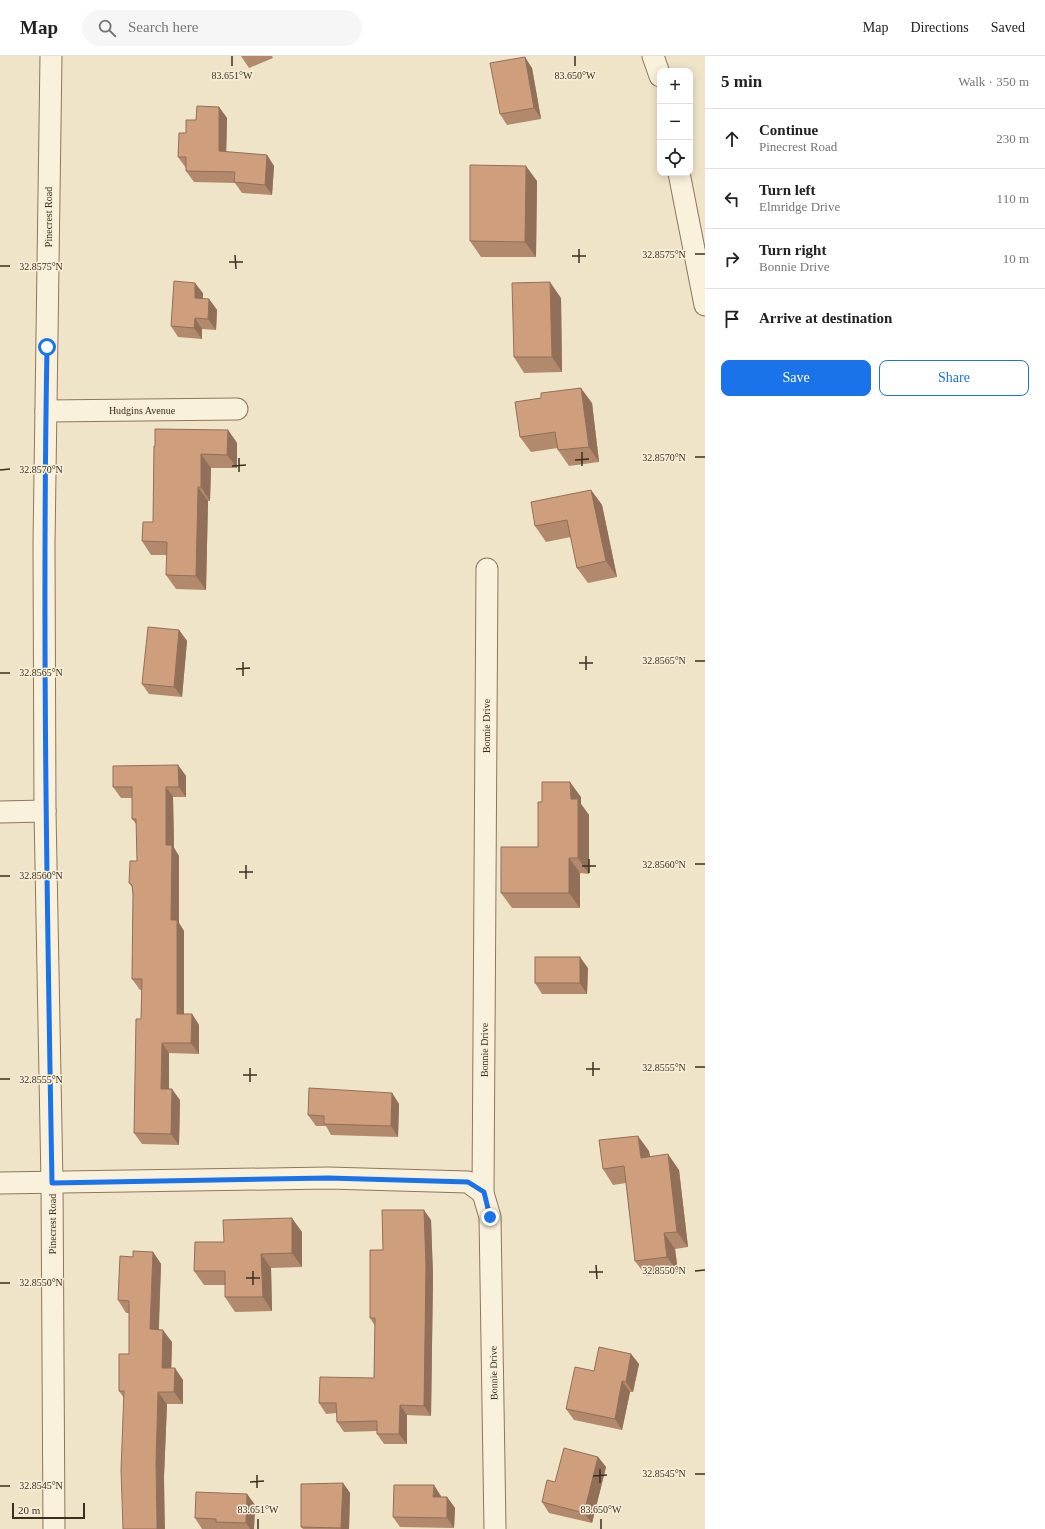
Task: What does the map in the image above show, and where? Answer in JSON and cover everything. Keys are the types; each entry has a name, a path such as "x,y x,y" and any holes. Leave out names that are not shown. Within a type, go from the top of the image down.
{"street":[{"name":"Pinecrest Road","path":"51,56 44,544 46,811 52,1183 54,1529"},
{"path":"653,56 657,68"},
{"path":"681,176 705,305"},
{"name":"Hudgins Avenue","path":"46,411 238,409"},
{"name":"Bonnie Drive","path":"487,569 484,1192 490,1217 495,1529"},
{"path":"0,812 46,811"},
{"path":"0,1184 328,1178 468,1182 484,1192"}],"building":[{"path":"525,57 534,108 500,114 490,63"},
{"path":"197,106 219,107 219,151 267,155 265,185 234,182 235,172 186,171 186,157 178,157 179,133 186,133 186,120 196,120"},
{"path":"470,165 526,166 525,242 470,241"},
{"path":"174,281 195,283 195,298 209,299 208,319 195,318 194,328 171,326"},
{"path":"550,282 552,357 514,357 512,283"},
{"path":"581,388 589,447 558,450 555,432 520,437 515,402 541,398 541,393"},
{"path":"155,429 228,430 227,455 201,454 201,487 198,487 196,576 166,575 167,542 142,541 143,522 153,522"},
{"path":"591,490 606,561 577,568 567,520 535,526 531,502"},
{"path":"148,627 179,630 174,687 142,684"},
{"path":"178,765 179,787 166,787 166,845 172,845 171,920 177,920 177,1014 192,1014 191,1043 162,1043 161,1089 172,1089 171,1134 134,1133 136,1019 141,1019 142,979 132,979 133,894 132,885 129,883 130,861 137,861 136,819 132,819 132,787 113,787 113,766"},
{"path":"542,782 570,782 571,799 578,799 578,858 569,858 569,893 501,893 501,847 538,847 538,802 542,802"},
{"path":"535,957 580,957 580,983 535,983"},
{"path":"309,1088 392,1093 391,1126 324,1124 324,1116 308,1115"},
{"path":"638,1136 641,1158 668,1154 677,1232 664,1233 667,1257 635,1261 624,1166 603,1169 599,1140"},
{"path":"382,1210 424,1210 426,1266 424,1406 400,1405 399,1434 377,1434 377,1421 337,1422 336,1403 319,1403 320,1377 374,1378 375,1318 370,1318 370,1250 383,1250"},
{"path":"292,1218 292,1253 261,1254 263,1297 225,1297 225,1271 194,1271 195,1242 224,1242 223,1220"},
{"path":"133,1251 153,1252 150,1329 163,1330 162,1368 175,1368 174,1392 158,1392 156,1463 157,1529 123,1529 121,1470 124,1391 119,1391 119,1354 129,1354 129,1301 118,1300 120,1256 133,1257"},
{"path":"599,1347 631,1354 626,1382 622,1381 615,1419 566,1409 575,1367 594,1371"},
{"path":"564,1448 598,1457 584,1513 542,1502 547,1480 555,1482"},
{"path":"343,1483 341,1528 301,1527 301,1484"},
{"path":"394,1485 434,1485 433,1497 447,1497 447,1518 393,1517"},
{"path":"196,1492 247,1494 246,1523 216,1522 216,1519 195,1518"}],"route":[{"path":"47,347 44,544 46,811 52,1183 328,1178 468,1182 484,1192 490,1217"}]}
